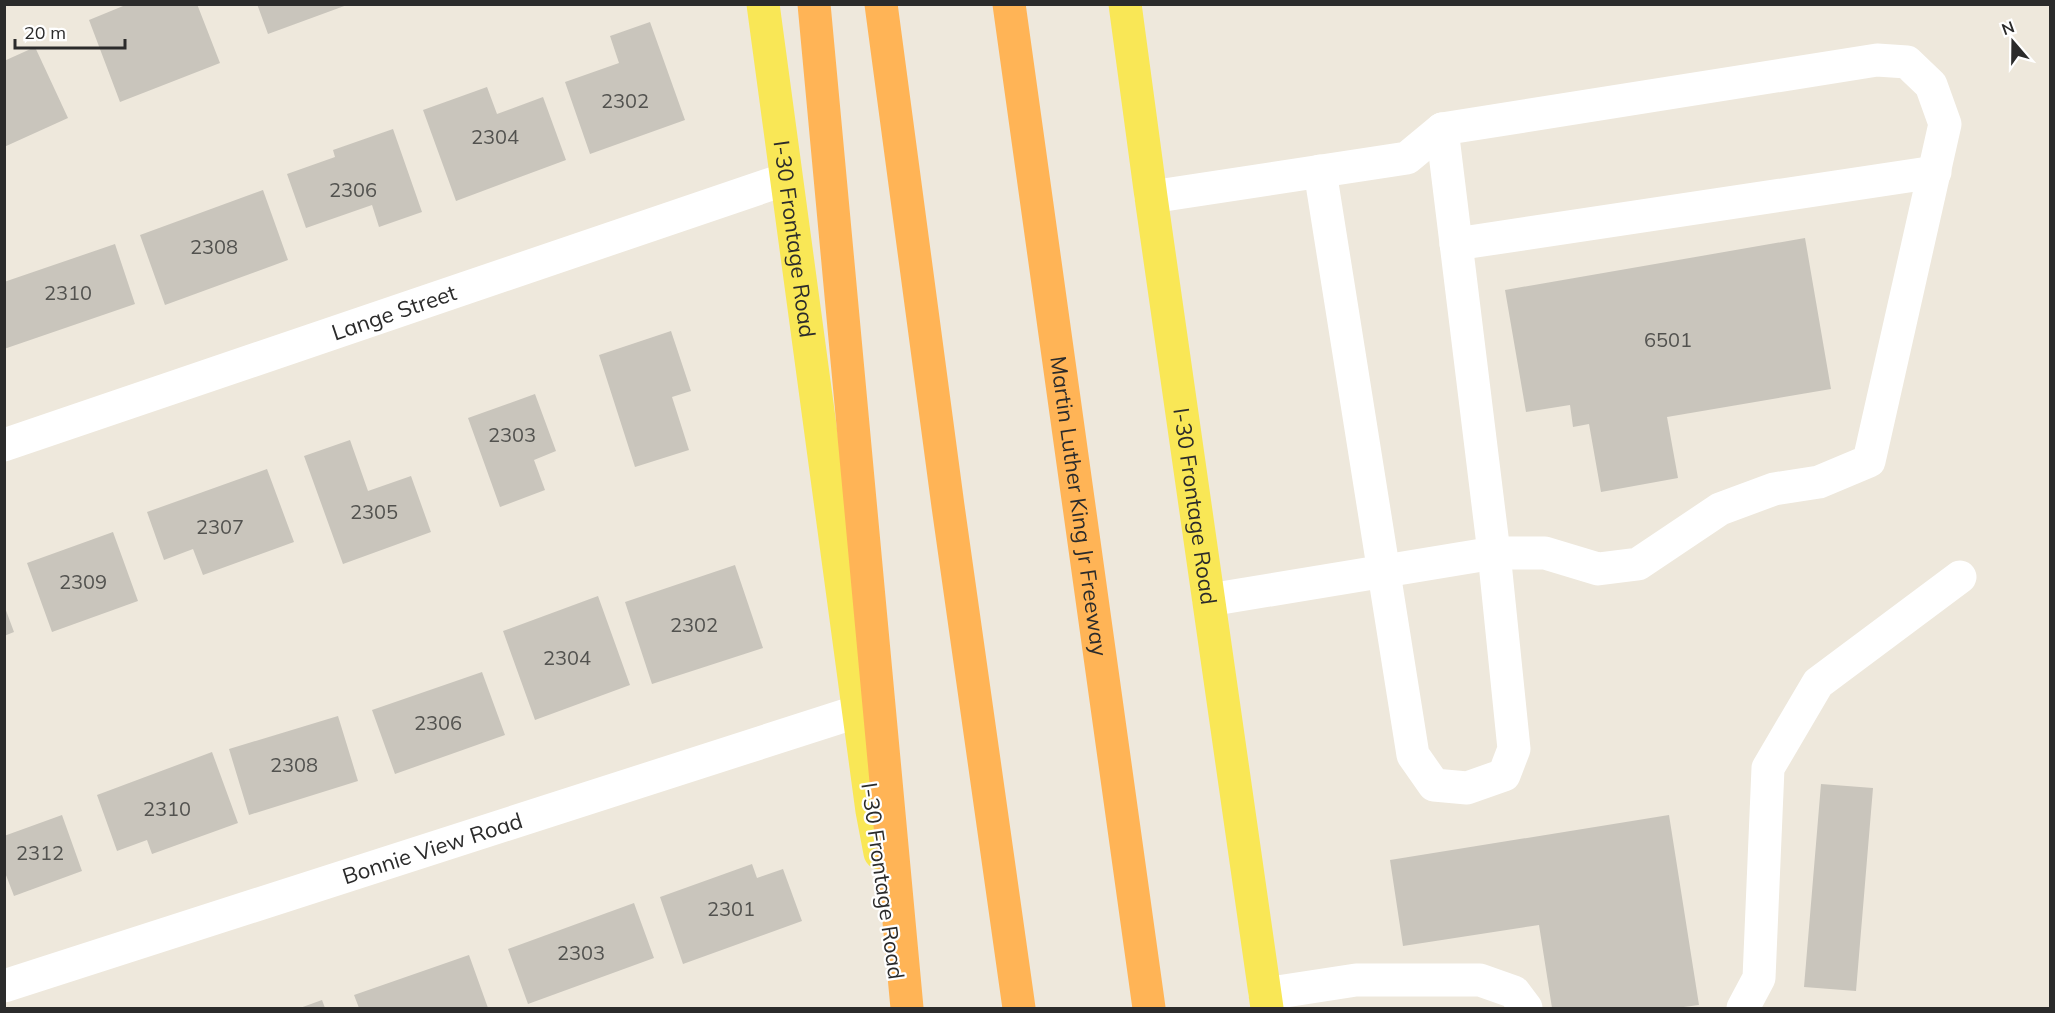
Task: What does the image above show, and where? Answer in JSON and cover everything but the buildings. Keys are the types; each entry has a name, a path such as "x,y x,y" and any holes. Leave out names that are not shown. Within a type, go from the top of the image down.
{"highway":[{"path":"813,4 907,1008"},
{"path":"881,4 946,494 1019,1008"},
{"name":"Martin Luther King Jr Freeway","path":"1010,4 1149,1008"}],"main road":[{"name":"I-30 Frontage Road","path":"763,4 872,811 888,899 901,1008"},
{"name":"I-30 Frontage Road","path":"1125,4 1266,1001"}],"street":[{"path":"1151,197 1407,158 1442,129 1877,60 1906,62 1931,85 1945,124 1869,461 1820,482 1774,489 1720,509 1638,564 1598,569 1545,553 1494,553 1209,600"},
{"path":"1320,171 1413,754 1434,785 1467,788 1504,775 1514,749 1494,553 1442,129"},
{"path":"1456,244 1935,172"},
{"name":"Lange Street","path":"4,446 786,179"},
{"path":"1743,1008 1759,978 1768,768 1818,683 1960,577"},
{"name":"Bonnie View Road","path":"4,986 859,711"},
{"path":"1266,1001 1356,980 1480,980 1514,992 1526,1008"}]}
